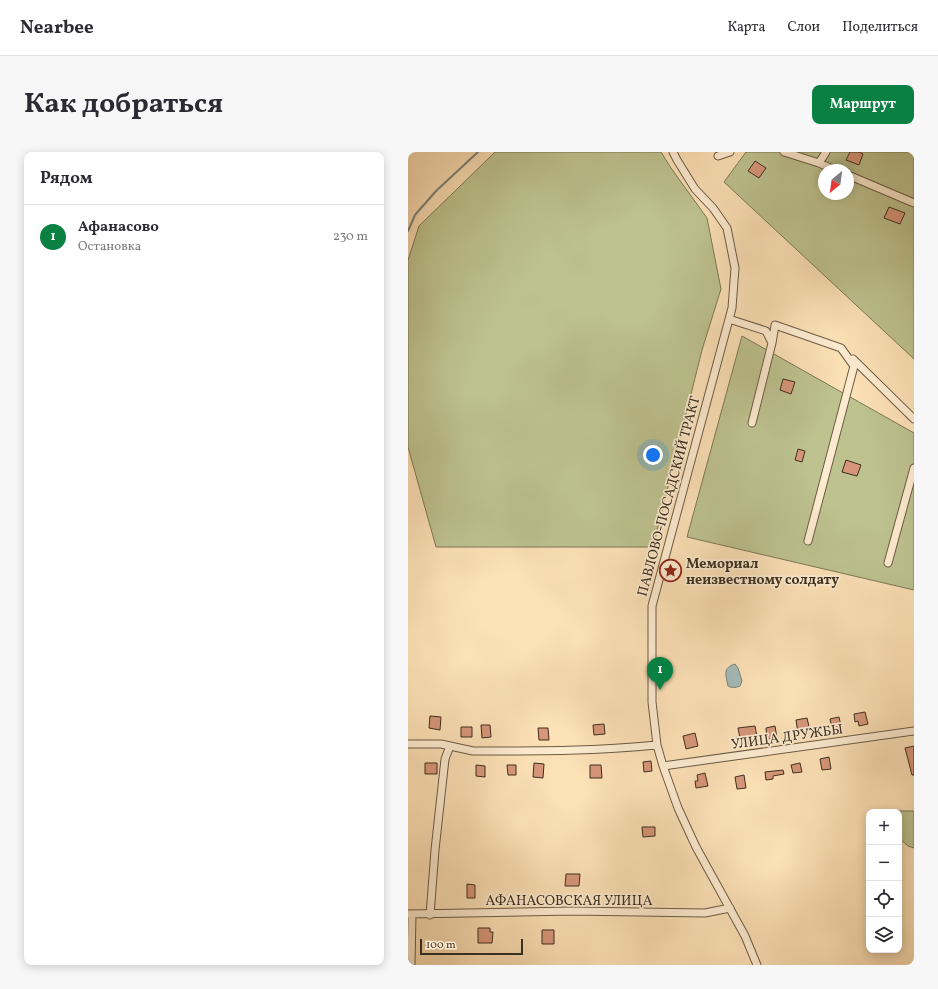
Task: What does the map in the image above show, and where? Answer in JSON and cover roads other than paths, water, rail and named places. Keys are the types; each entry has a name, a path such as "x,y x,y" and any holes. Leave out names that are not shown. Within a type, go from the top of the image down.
{"street":[{"name":"ПАВЛОВО-ПОСАДСКИЙ ТРАКТ","path":"673,152 695,189 713,208 727,228 735,268 732,308 652,606 652,702 657,745 678,808 696,847 745,936 757,965"},
{"path":"718,156 730,152"},
{"path":"784,152 819,163 826,152"},
{"path":"854,178 914,203"},
{"path":"728,319 766,331 772,343"},
{"path":"752,423 775,325 841,348 914,419"},
{"path":"808,541 854,366 841,348"},
{"path":"888,562 914,468"},
{"name":"УЛИЦА ДРУЖБЫ","path":"663,766 914,731"},
{"path":"408,744 441,744 473,751 570,750 657,745"},
{"path":"430,915 445,766 450,746"},
{"name":"АФАНАСОВСКАЯ УЛИЦА","path":"410,914 430,915 572,911 705,913 730,908"},
{"path":"410,914 411,965"}],"waterway":[{"path":"408,231 415,215 436,191 478,152"}],"place":[{"name":"Мемориал неизвестному солдату","path":"671,571"},
{"name":"Афанасово","path":"660,690"}]}
